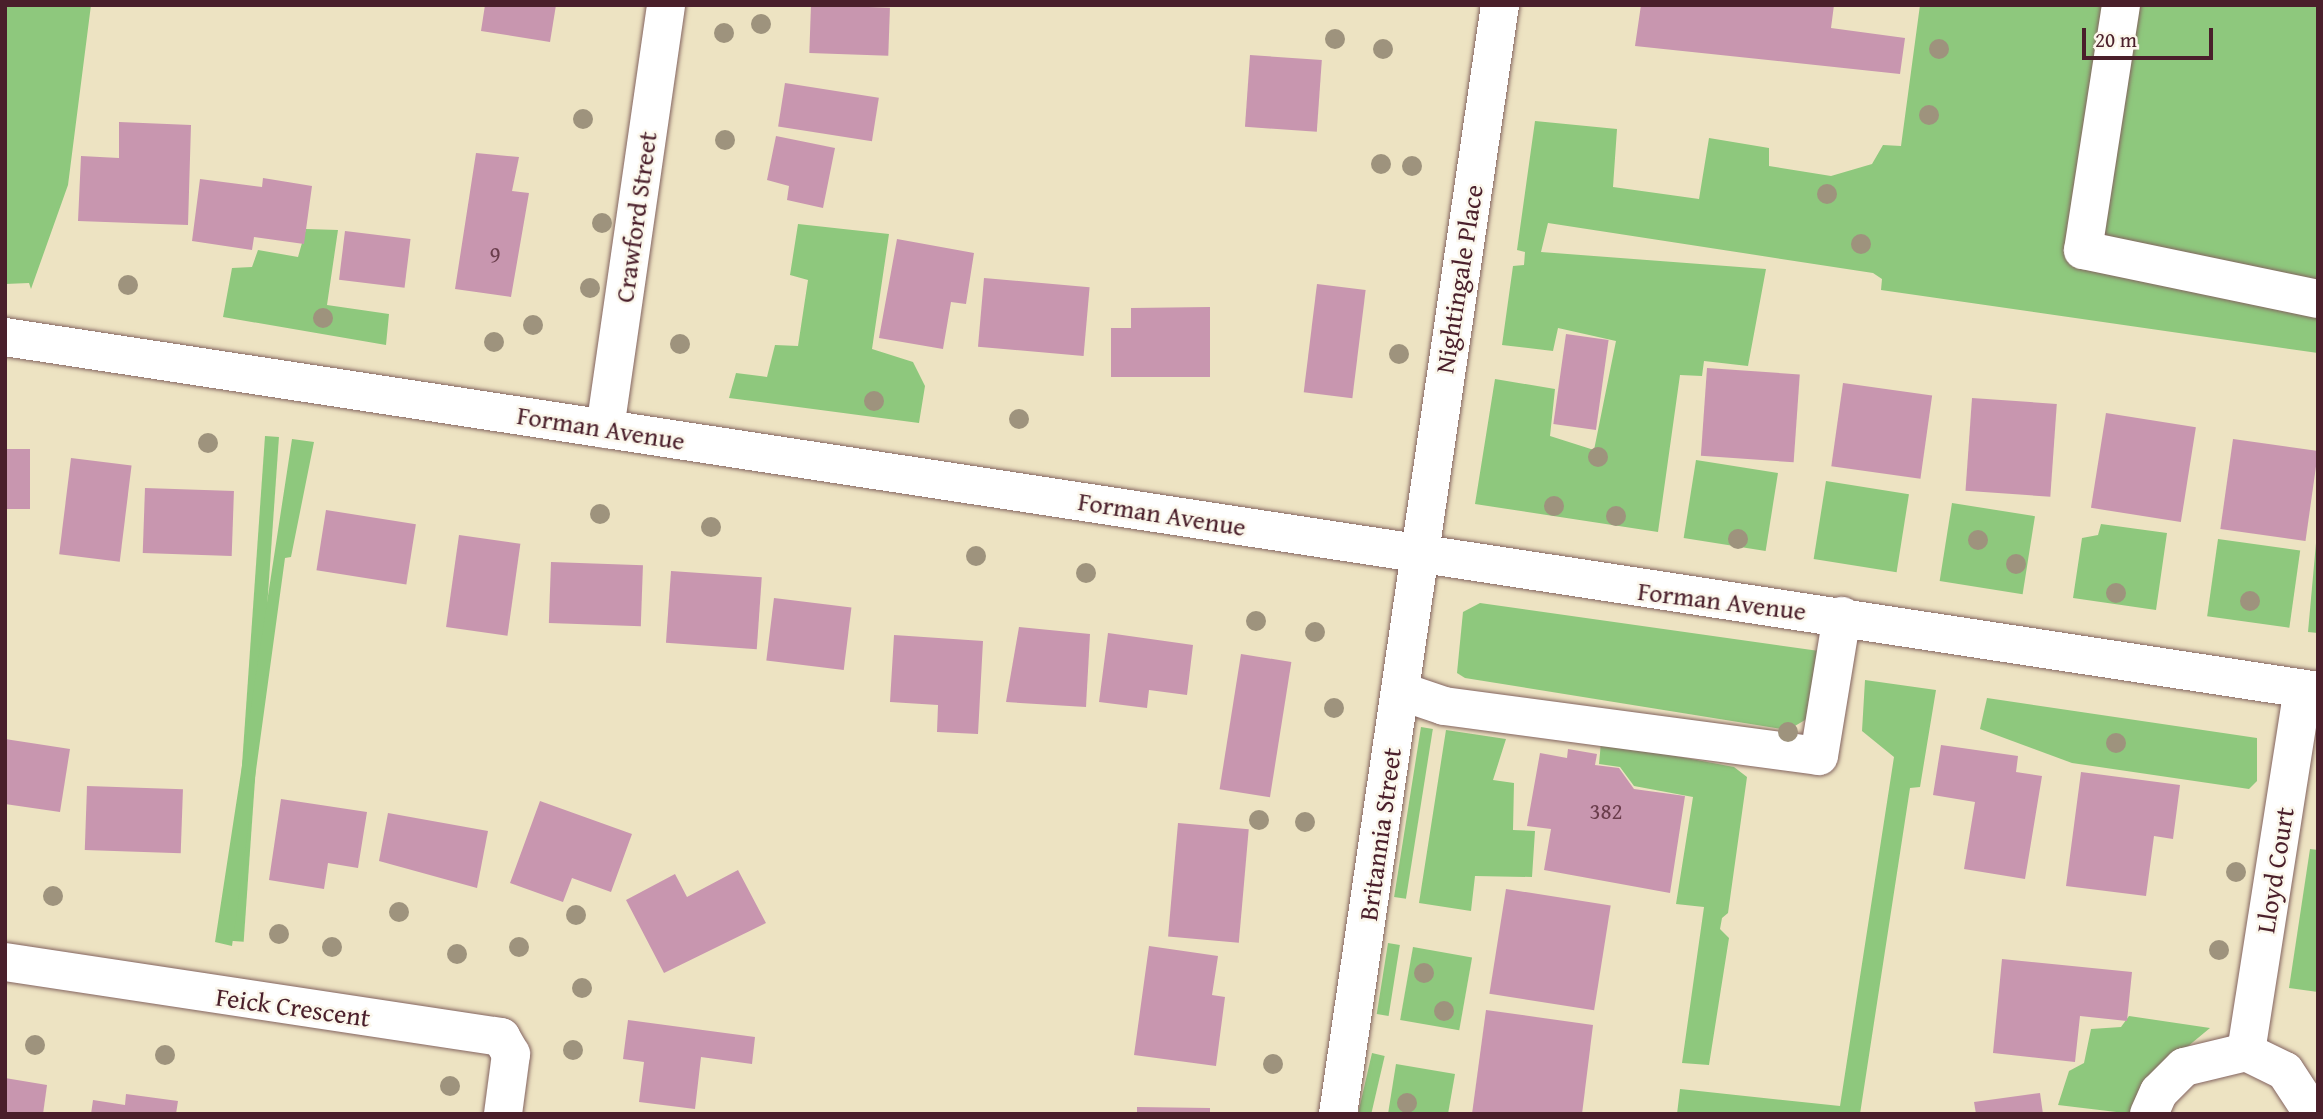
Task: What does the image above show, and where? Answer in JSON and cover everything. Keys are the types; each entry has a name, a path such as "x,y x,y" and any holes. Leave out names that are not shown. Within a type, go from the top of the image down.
{"street":[{"name":"Crawford Street","path":"605,429 666,5"},
{"name":"Nightingale Place","path":"1420,554 1500,5"},
{"path":"2121,5 2083,250 2318,299"},
{"name":"Forman Avenue","path":"5,337 1842,616 2310,690"},
{"name":"Britannia Street","path":"1338,1114 1420,554"},
{"path":"1400,691 1444,706 1818,756 1842,616"},
{"name":"Lloyd Court","path":"2246,1052 2310,690"},
{"name":"Feick Crescent","path":"5,962 501,1037 511,1054 503,1114"},
{"path":"2149,1114 2159,1092 2184,1067 2246,1052 2285,1072 2313,1114"}],"green space":[{"path":"5,5 91,5 68,185 31,289 29,283 5,284"},
{"path":"1920,5 2318,5 2318,353 1881,290 1882,279 1873,273 1548,223 1541,252 1766,269 1748,366 1704,361 1702,376 1680,375 1658,532 1475,504 1495,379 1555,389 1550,436 1594,450 1616,341 1558,328 1553,351 1502,345 1513,266 1524,265 1525,252 1517,250 1535,121 1617,129 1613,187 1699,199 1709,138 1769,148 1769,166 1831,176 1872,164 1883,145 1901,146"},
{"path":"798,224 889,234 872,349 913,362 925,386 919,423 729,398 736,373 767,377 775,345 798,346 808,280 790,275"},
{"path":"306,229 338,230 327,305 389,314 386,345 223,317 232,268 252,267 258,250 298,257"},
{"path":"265,436 279,437 244,942 230,941"},
{"path":"292,439 314,442 291,557 285,558 232,946 215,942"},
{"path":"1696,460 1778,473 1766,551 1684,538"},
{"path":"1826,481 1909,494 1897,572 1814,559"},
{"path":"1952,503 2035,516 2023,594 1940,581"},
{"path":"2318,521 2318,633 2308,632"},
{"path":"2101,524 2167,533 2156,610 2073,598 2082,538 2098,535"},
{"path":"2218,539 2300,551 2289,628 2207,616"},
{"path":"1480,603 1819,651 1817,713 1788,730 1465,678 1457,673 1463,612"},
{"path":"1865,680 1936,690 1920,787 1910,788 1860,1114 1677,1114 1680,1089 1840,1106 1894,757 1862,731"},
{"path":"1987,698 2257,738 2257,781 2249,789 2072,763 1980,729"},
{"path":"1421,727 1433,729 1406,899 1394,897"},
{"path":"1446,730 1506,739 1493,780 1514,783 1513,830 1535,831 1532,877 1475,876 1471,911 1419,903"},
{"path":"1601,742 1734,767 1747,777 1728,913 1722,918 1720,929 1729,938 1709,1065 1682,1063 1704,907 1676,904 1693,797 1634,786 1620,767 1599,764"},
{"path":"2310,849 2318,850 2318,992 2289,988"},
{"path":"1388,943 1400,945 1389,1016 1377,1014"},
{"path":"1413,947 1472,957 1459,1030 1400,1020"},
{"path":"2129,1016 2210,1028 2181,1052 2133,1114 2058,1105 2069,1071 2084,1063 2091,1029 2121,1027"},
{"path":"1372,1053 1385,1056 1371,1114 1358,1113"},
{"path":"1396,1064 1455,1074 1448,1114 1388,1114"}],"building":[{"path":"485,5 556,5 550,42 481,31"},
{"path":"811,5 890,8 888,56 809,53"},
{"path":"1641,5 1834,5 1831,28 1905,38 1900,74 1635,46"},
{"path":"1250,55 1322,60 1317,132 1245,127"},
{"path":"785,83 879,98 872,141 778,126"},
{"path":"119,122 191,125 188,225 78,221 81,156 119,158"},
{"path":"776,136 835,148 823,208 787,200 789,186 767,180"},
{"path":"476,153 519,157 512,191 529,193 511,297 455,289"},
{"path":"263,178 312,186 304,244 254,237 252,250 192,241 200,179 262,187"},
{"path":"345,231 411,239 405,288 339,280"},
{"path":"897,239 974,253 966,304 951,302 943,349 879,338"},
{"path":"984,278 1090,287 1084,356 978,347"},
{"path":"1317,284 1366,290 1352,398 1304,392"},
{"path":"1210,307 1210,377 1111,377 1111,328 1131,328 1131,308"},
{"path":"1566,334 1609,340 1596,430 1553,424"},
{"path":"1707,368 1800,374 1794,462 1701,456"},
{"path":"1843,383 1932,396 1920,479 1831,466"},
{"path":"1972,398 2057,404 2050,497 1966,491"},
{"path":"2106,413 2196,427 2181,522 2091,508"},
{"path":"2233,439 2318,451 2305,541 2220,529"},
{"path":"5,449 30,449 30,509 5,509"},
{"path":"71,458 132,465 120,562 59,554"},
{"path":"145,488 234,491 232,556 143,553"},
{"path":"326,510 416,524 406,584 316,570"},
{"path":"459,535 520,544 507,636 446,627"},
{"path":"551,562 643,565 641,626 549,623"},
{"path":"671,571 762,577 757,649 666,643"},
{"path":"774,598 851,608 844,670 766,661"},
{"path":"1019,627 1090,634 1086,707 1006,702"},
{"path":"1108,633 1193,645 1187,695 1149,690 1147,708 1099,702"},
{"path":"894,635 983,641 978,734 937,732 938,705 890,702"},
{"path":"1241,654 1291,662 1270,797 1220,789"},
{"path":"5,739 70,749 60,812 5,804"},
{"path":"1941,745 2018,756 2016,772 2042,776 2025,879 1964,869 1975,802 1933,795"},
{"path":"1568,749 1597,754 1595,765 1619,768 1634,789 1685,796 1670,893 1544,870 1551,829 1527,826 1540,753 1567,758"},
{"path":"2081,772 2180,785 2173,839 2154,836 2146,896 2066,886"},
{"path":"87,786 183,789 181,853 85,850"},
{"path":"281,799 367,812 358,868 328,863 324,889 269,880"},
{"path":"540,801 632,834 611,892 572,878 563,902 510,883"},
{"path":"388,813 488,831 477,888 379,861"},
{"path":"1178,823 1249,829 1239,943 1168,937"},
{"path":"738,870 766,923 664,973 626,900 675,874 687,897"},
{"path":"1506,889 1611,906 1594,1010 1489,994"},
{"path":"1149,946 1218,956 1212,995 1225,997 1216,1066 1134,1055"},
{"path":"2002,959 2132,972 2127,1021 2080,1016 2075,1062 1993,1053"},
{"path":"1486,1010 1593,1025 1582,1114 1472,1114"},
{"path":"628,1020 755,1037 752,1064 701,1057 695,1109 639,1102 644,1062 623,1059"},
{"path":"5,1078 47,1085 43,1114 5,1114"},
{"path":"2040,1093 2043,1114 1976,1114 1974,1102"},
{"path":"126,1094 178,1101 176,1114 91,1114 93,1100 125,1105"},
{"path":"1137,1107 1210,1108 1210,1114 1137,1114"}]}
